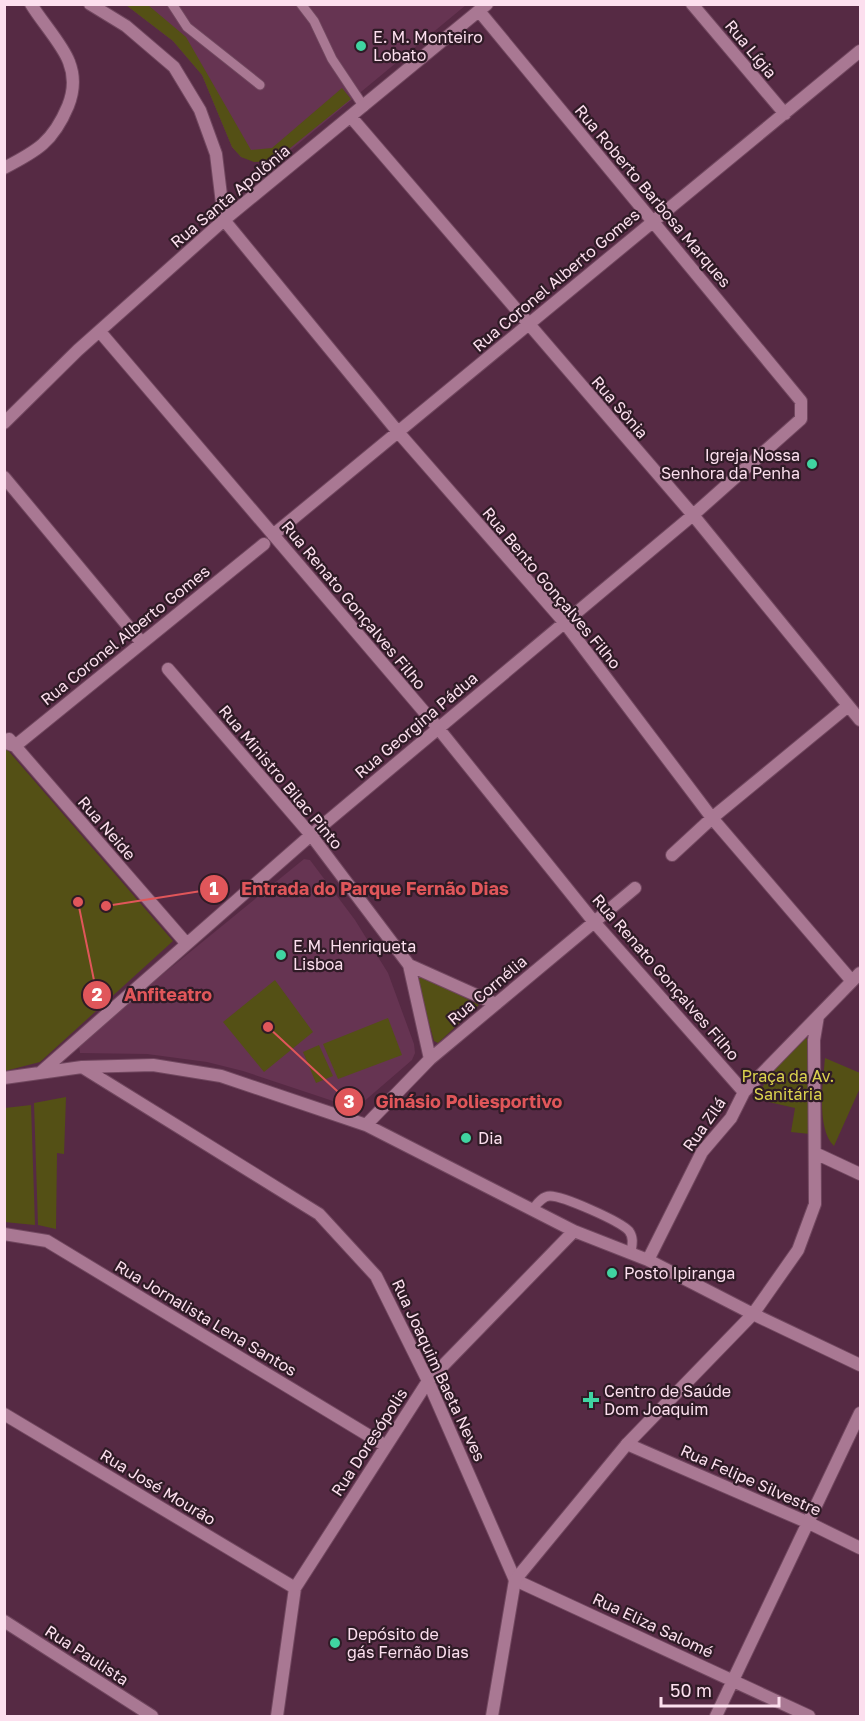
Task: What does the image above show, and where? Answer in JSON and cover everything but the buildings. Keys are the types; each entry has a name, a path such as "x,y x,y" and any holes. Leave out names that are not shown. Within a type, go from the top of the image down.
{"street":[{"path":"4,168 34,153 48,141 59,129 72,96 73,78 69,59 31,4"},
{"path":"90,4 126,26 174,67 200,110 216,154 224,220"},
{"name":"Rua Lígia","path":"692,4 785,114"},
{"name":"Rua Santa Apolônia","path":"4,423 78,350 101,333 224,220 483,8"},
{"name":"Rua Roberto Barbosa Marques","path":"483,8 652,221 801,401"},
{"name":"Rua Coronel Alberto Gomes","path":"10,744 142,643 861,51"},
{"name":"Rua Sônia","path":"351,117 528,326 693,515 861,720"},
{"name":"Rua Bento Gonçalves Filho","path":"224,220 398,432 564,622 712,818 856,976"},
{"name":"Rua Renato Gonçalves Filho","path":"101,333 268,539 438,728 594,922 744,1092"},
{"name":"Rua Georgina Pádua","path":"41,1072 310,835 693,515 797,425 803,413 801,401"},
{"path":"4,477 142,643"},
{"name":"Rua Ministro Bilac Pinto","path":"168,669 310,835 409,964 430,1059"},
{"path":"672,855 712,818 848,706"},
{"name":"Rua Neide","path":"4,734 10,744 186,943"},
{"name":"Rua Cornélia","path":"366,1125 430,1059 635,888"},
{"name":"Rua Ministro Bilac Pinto","path":"409,964 496,1004"},
{"name":"Rua Zilá","path":"648,1260 702,1152 731,1118 744,1092 856,976"},
{"path":"492,1716 515,1580 627,1444 753,1314 790,1264 812,1218 817,1190 814,1040 818,1016"},
{"path":"4,1078 82,1067 153,1065 221,1076 366,1125 574,1231 648,1260 753,1314 861,1365"},
{"name":"Rua Joaquim Baeta Neves","path":"82,1067 319,1214 376,1276 428,1381 515,1580"},
{"path":"815,1153 861,1174"},
{"name":"Rua Doresópolis","path":"277,1716 295,1588 428,1381 574,1231"},
{"name":"Rua Jornalista Lena Santos","path":"4,1234 47,1241 386,1446"},
{"path":"716,1716 861,1413"},
{"name":"Rua José Mourão","path":"4,1414 295,1588"},
{"name":"Rua Felipe Silvestre","path":"627,1444 861,1548"},
{"name":"Rua Eliza Salomé","path":"515,1580 809,1716"},
{"name":"Rua Paulista","path":"4,1621 153,1716"}],"lane":[{"path":"172,4 187,27 260,85"},
{"path":"301,4 314,21 332,59 364,107"},
{"path":"532,1210 542,1198 550,1196 563,1198 621,1224 629,1231 633,1239 631,1253"}],"shaded area":[{"path":"126,5 466,5 292,149 274,161 264,162 241,157 232,147 202,75 173,41"},
{"path":"304,859 310,860 355,920 388,973 414,1044 415,1053 412,1060 361,1104 351,1107 243,1071 207,1062 147,1054 80,1053 79,1046 97,1028"}],"green space":[{"path":"126,5 148,5 186,37 251,150 272,148 342,88 351,99 274,161 254,162 241,157 232,147 202,75 173,41"},
{"path":"5,747 173,941 40,1062 5,1071"},
{"path":"418,974 479,1005 438,1043 434,1041 416,976"},
{"path":"275,980 313,1032 264,1072 223,1022"},
{"path":"388,1018 402,1055 338,1079 323,1044"},
{"name":"Praça da Av. Sanitária","path":"806,1038 810,1042 810,1134 791,1132 795,1108 756,1099 777,1066"},
{"path":"319,1045 333,1076 316,1083 303,1052"},
{"name":"Praça da Av. Sanitária","path":"825,1058 860,1073 860,1088 834,1146 828,1138 823,1117 822,1091"},
{"path":"66,1097 64,1154 57,1153 56,1229 38,1225 34,1103"},
{"path":"31,1105 35,1225 4,1222 5,1108"}],"place":[{"name":"E. M. Monteiro Lobato","path":"361,46"},
{"name":"Igreja Nossa Senhora da Penha","path":"812,464"},
{"name":"Anfiteatro","path":"78,902"},
{"name":"Entrada do Parque Fernão Dias","path":"106,906"},
{"name":"E.M. Henriqueta Lisboa","path":"281,955"},
{"name":"Ginásio Poliesportivo","path":"268,1027"},
{"name":"Dia","path":"466,1138"},
{"name":"Posto Ipiranga","path":"612,1273"},
{"name":"Centro de Saúde Dom Joaquim","path":"591,1400"},
{"name":"Depósito de gás Fernão Dias","path":"335,1643"}]}
